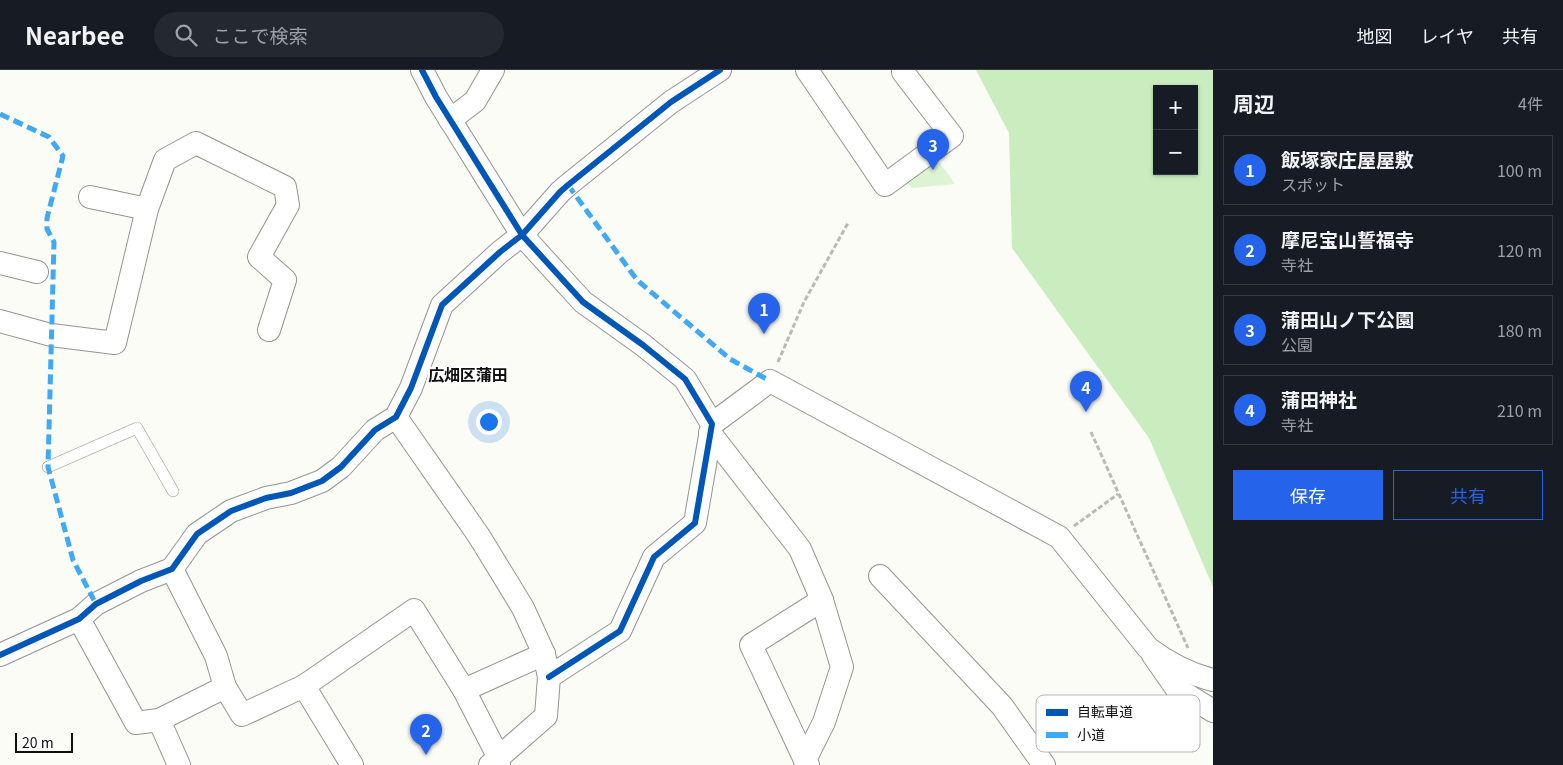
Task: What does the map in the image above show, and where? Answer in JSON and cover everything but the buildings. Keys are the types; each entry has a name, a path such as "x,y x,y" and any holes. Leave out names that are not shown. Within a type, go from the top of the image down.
{"street":[{"path":"422,70 436,97 522,236 583,302 643,344 685,379 711,429 800,549 822,600 842,668 824,722 807,763"},
{"path":"450,120 475,101 493,70"},
{"path":"0,656 79,619 96,604 142,581 172,569 198,534 231,511 266,498 291,493 322,481 341,467 375,430 396,417 411,388 442,305 500,252 522,236 568,185 670,102 720,70"},
{"path":"807,70 885,185 952,136 903,72"},
{"path":"0,321 51,335 115,343 147,209 165,160 196,142 285,187 288,205 259,257 285,280 269,330"},
{"path":"90,197 147,209"},
{"path":"0,263 37,272"},
{"path":"550,677 620,632 654,557 695,523 711,429 770,381 1059,537 1148,648 1176,688 1187,695"},
{"path":"172,569 216,656 225,686 242,715 304,686 414,610 464,690 496,763 546,716 550,677 544,654 523,608 479,536 396,417"},
{"path":"880,576 1002,706 1044,765"},
{"path":"807,763 751,645 822,600"},
{"path":"79,619 136,722 159,720 225,686"},
{"path":"1148,648 1163,659 1207,679"},
{"path":"464,690 544,654"},
{"path":"304,686 352,765"},
{"path":"1200,703 1213,711"},
{"path":"159,720 179,765"}],"lane":[{"path":"48,467 137,428 173,491"}],"path":[{"path":"770,381 804,302 848,223"},
{"path":"1091,432 1118,494 1207,679"},
{"path":"1059,537 1118,494"}],"green space":[{"path":"976,70 1213,70 1213,587 1149,438 1012,248 1009,133"},
{"path":"937,159 955,184 912,188 905,181"}],"marked path":[{"path":"0,114 49,137 63,156 47,218 47,229 54,242 48,467 73,560 96,604"},
{"path":"568,185 637,280 730,359 770,381"}],"cycle path":[{"path":"422,70 436,97 522,235 583,302 643,345 685,379 712,424 695,523 654,557 620,631 549,677"},
{"path":"0,655 79,619 96,604 141,581 172,569 197,534 231,511 266,498 291,493 322,481 341,467 375,430 396,417 411,388 442,305 500,252 522,235 568,185 671,102 720,70"}],"place":[{"name":"蒲田山ノ下公園","path":"933,170"},
{"name":"飯塚家庄屋屋敷","path":"764,334"},
{"name":"蒲田神社","path":"1086,412"},
{"name":"摩尼宝山誓福寺","path":"426,755"}],"district":[{"name":"広畑区蒲田","path":"468,375"}]}
